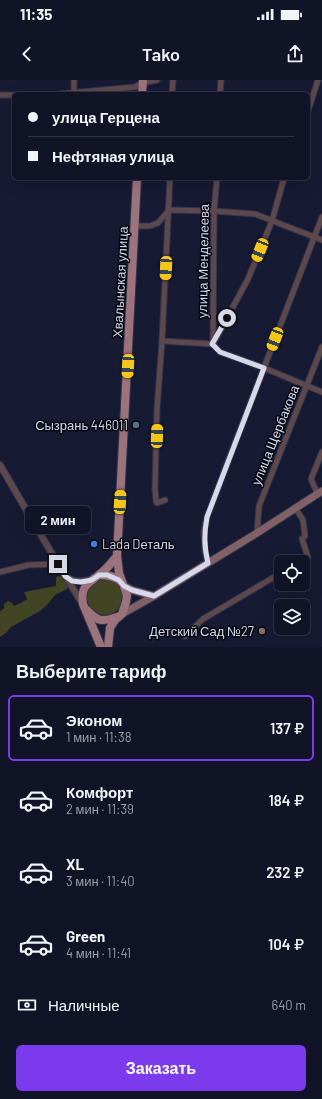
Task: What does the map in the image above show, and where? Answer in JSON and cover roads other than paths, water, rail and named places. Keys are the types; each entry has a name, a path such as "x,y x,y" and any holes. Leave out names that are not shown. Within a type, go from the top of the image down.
{"main road":[{"name":"Хвалынская улица","path":"123,585 119,573 117,556 137,180"},
{"path":"84,606 94,618 101,620 109,620 121,615 320,493"},
{"path":"101,647 82,598 84,588 109,566 117,556"},
{"path":"99,575 107,575 119,580 127,595 121,615 115,620 110,628 108,647"},
{"path":"123,585 132,590 154,596"}],"street":[{"path":"74,80 74,92"},
{"path":"84,92 134,87 142,82 157,80"},
{"path":"172,92 173,80"},
{"path":"220,92 221,80"},
{"path":"310,105 318,81"},
{"path":"0,95 12,95"},
{"path":"165,500 157,503 155,489 157,409 170,180"},
{"name":"улица Менделеева","path":"212,344 214,211 217,180"},
{"path":"212,344 248,279 272,221 283,180"},
{"path":"135,226 150,226 158,223 169,210"},
{"path":"169,210 255,214 322,240"},
{"path":"208,563 205,551 204,532 207,517 322,217"},
{"path":"162,341 212,344 220,352 322,392"},
{"name":"улица Щербакова","path":"257,533 259,506 322,347"},
{"path":"320,493 311,478 322,452"},
{"path":"0,465 84,606"},
{"path":"296,509 302,520 305,536 302,539 307,555"},
{"path":"0,572 28,565 58,564"},
{"path":"65,576 72,581 81,582 92,580"},
{"path":"185,636 202,619 274,577"}],"place":[{"name":"Сызрань 446011","path":"136,425"},
{"name":"Lada Dеталь","path":"94,544"},
{"name":"Детский Сад №27","path":"262,631"}]}
